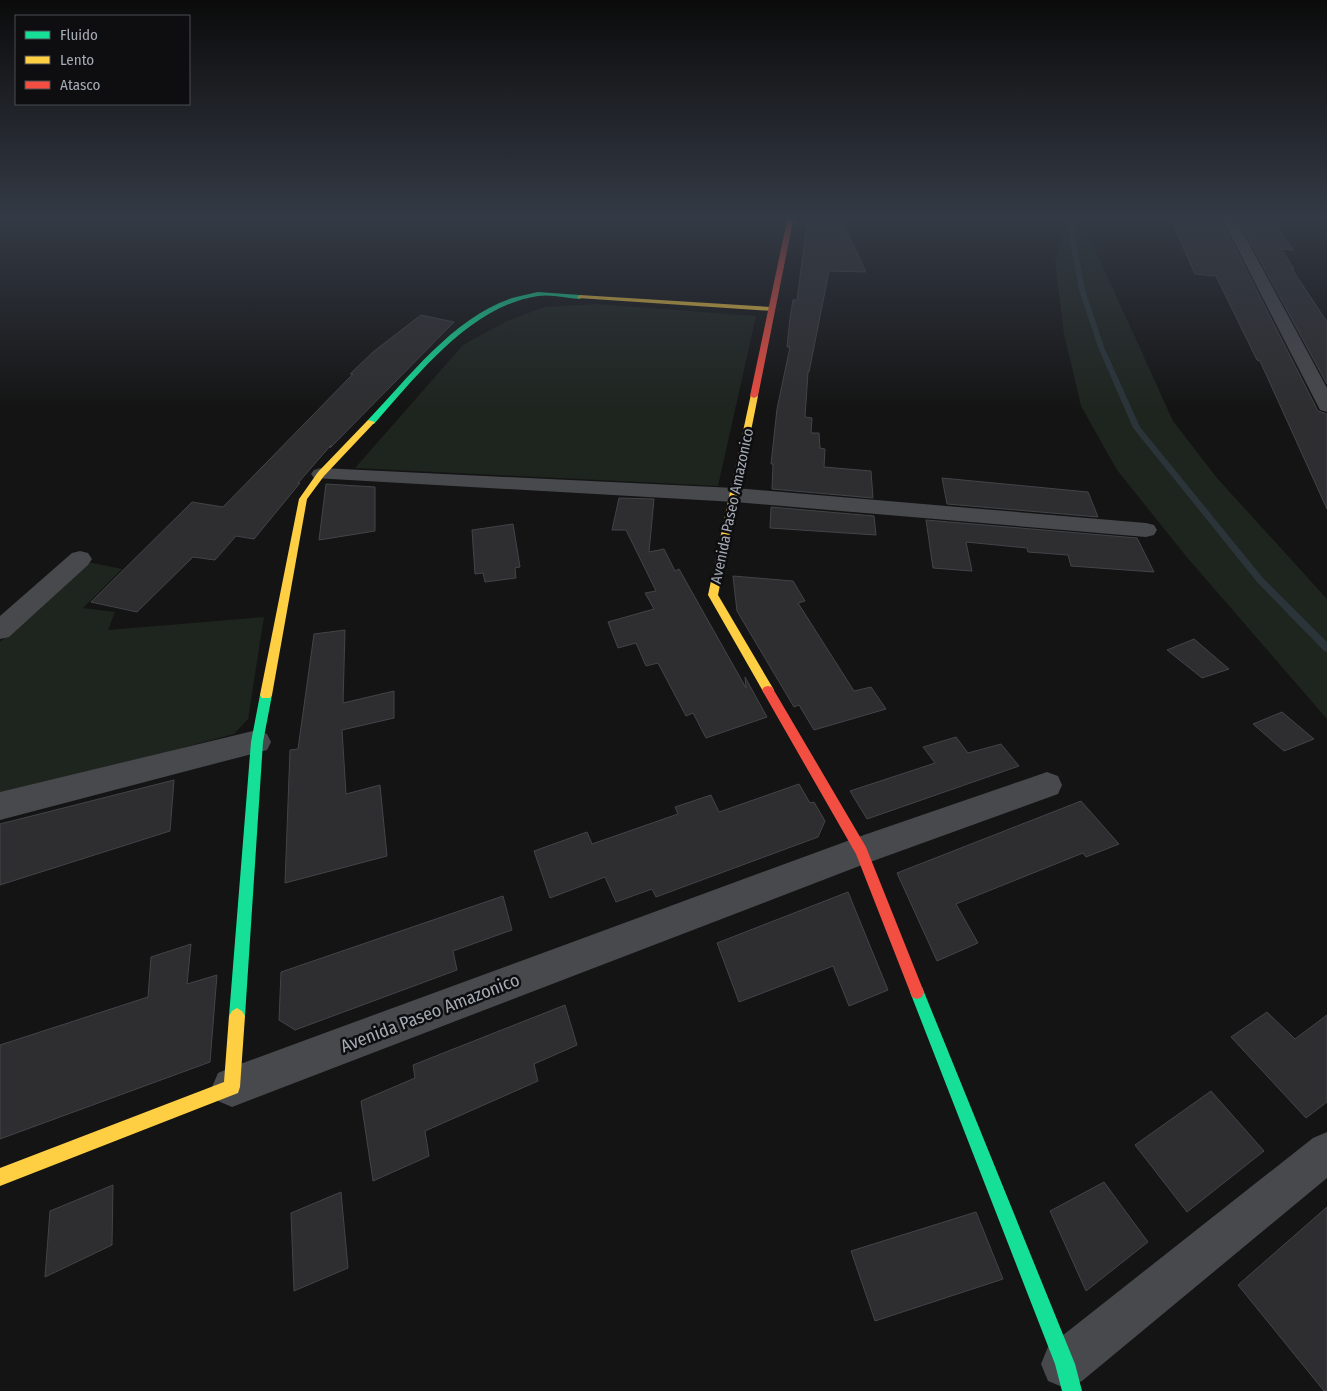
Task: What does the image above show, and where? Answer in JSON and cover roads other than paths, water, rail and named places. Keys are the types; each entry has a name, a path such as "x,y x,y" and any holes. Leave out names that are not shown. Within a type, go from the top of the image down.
{"street":[{"name":"Avenida Paseo Amazonico","path":"778,281 713,595 861,851"},
{"path":"1261,281 1327,406"},
{"path":"232,1087 258,742 303,499 321,474 458,332 502,304 538,294 772,309"},
{"path":"321,474 735,495 1146,530"},
{"path":"0,630 80,559"},
{"path":"0,806 258,742"},
{"name":"Avenida Paseo Amazonico","path":"0,1177 232,1087 861,851 1047,785"},
{"path":"861,851 1068,1378 1327,1152"}],"waterway":[{"path":"1080,281 1101,347 1137,428 1260,580 1327,648"}]}
